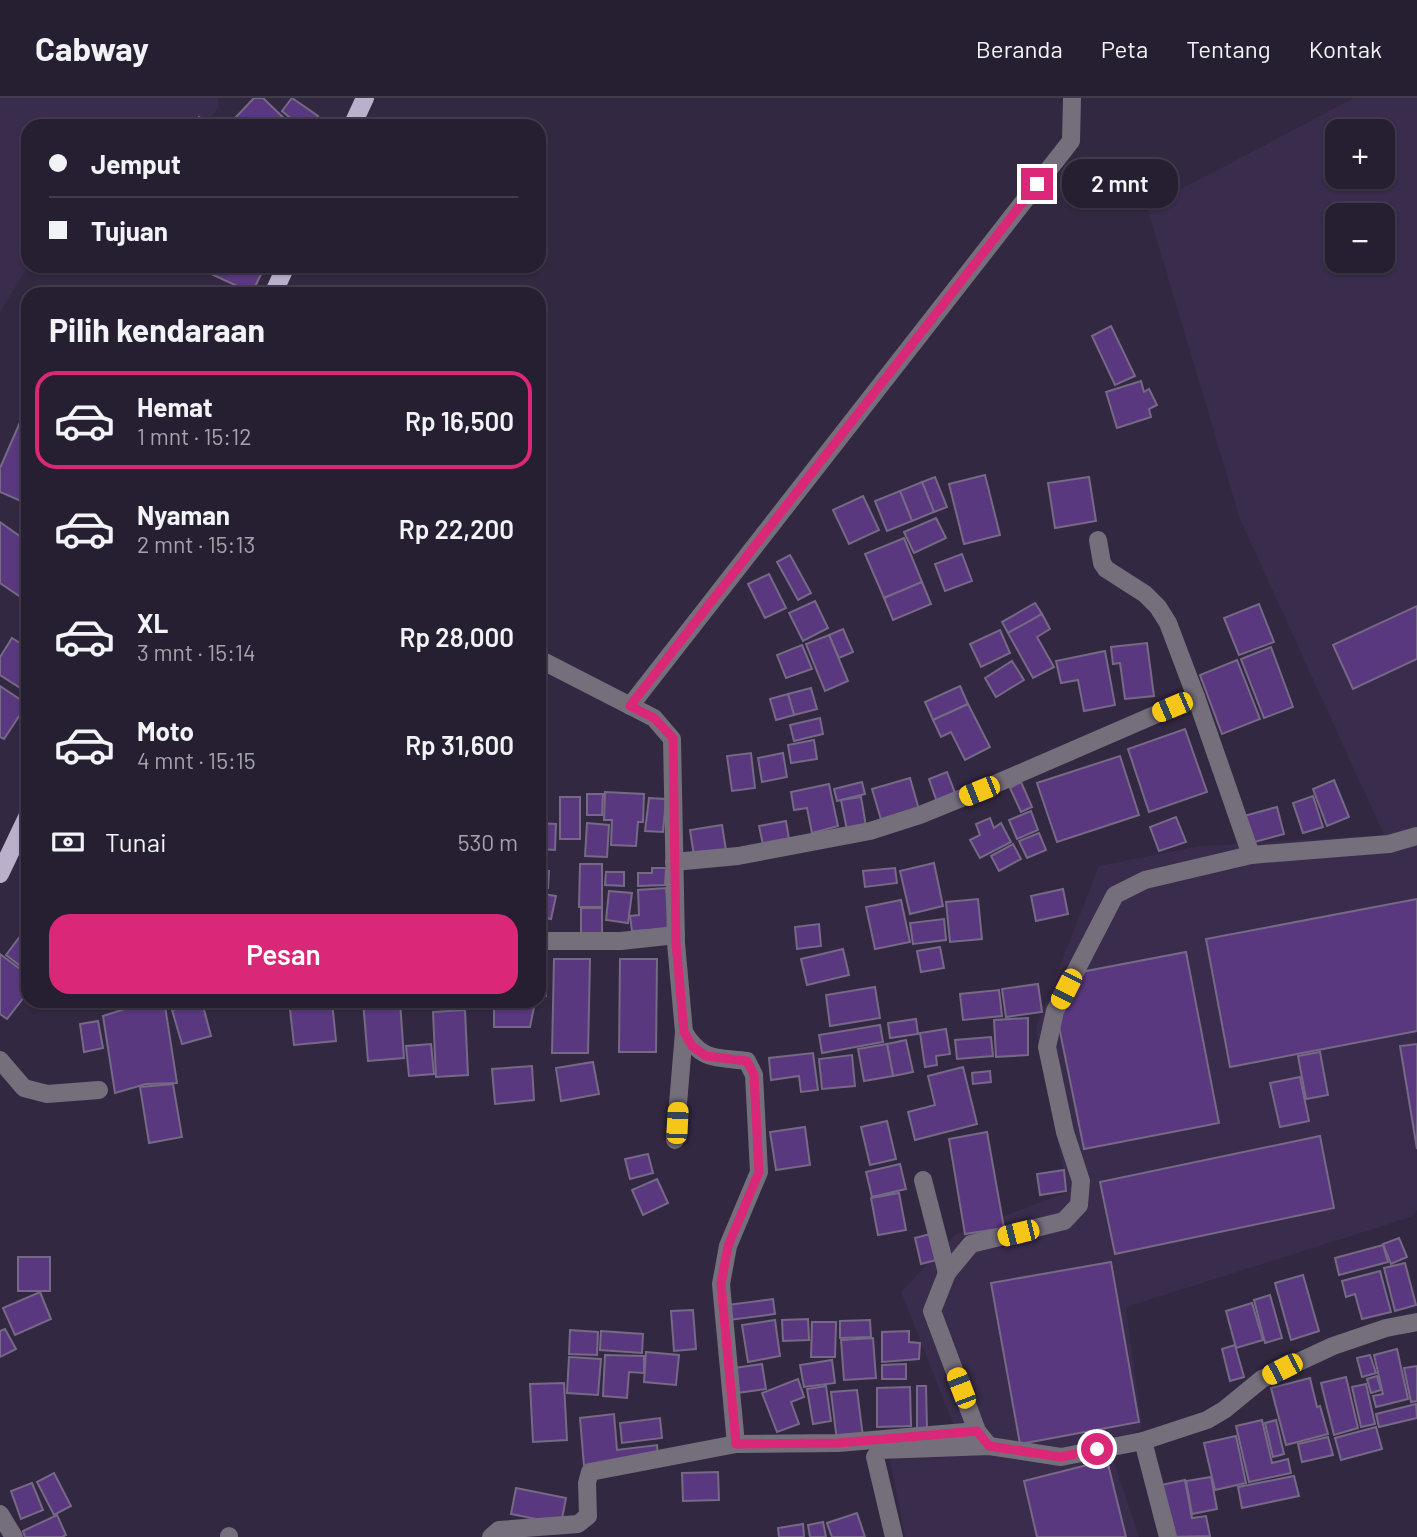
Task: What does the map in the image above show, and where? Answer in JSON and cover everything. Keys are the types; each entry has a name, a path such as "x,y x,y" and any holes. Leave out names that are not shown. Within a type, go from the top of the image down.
{"main road":[{"path":"355,119 365,98"},
{"path":"0,874 21,830"}],"street":[{"path":"630,706 1071,141 1072,98"},
{"path":"1098,540 1102,563 1106,569 1145,594 1158,607 1173,634 1251,855"},
{"path":"546,663 654,718 673,738 676,935 684,1032 676,1140"},
{"path":"674,862 738,856 870,831 967,796 1196,697"},
{"path":"989,1446 977,1431 932,1311 947,1273 971,1244 1064,1221 1079,1205 1081,1181 1065,1132 1048,1047 1055,1011 1115,895 1146,880 1251,855 1389,844 1417,836"},
{"path":"546,941 621,942 676,935"},
{"path":"684,1032 692,1046 706,1056 747,1061 754,1075 759,1172 728,1246 721,1284 736,1444"},
{"path":"0,1060 24,1088 47,1094 99,1090"},
{"path":"923,1180 947,1273"},
{"path":"894,1537 875,1457 880,1450 989,1446 1061,1457 1143,1441 1207,1420 1262,1379 1333,1346 1386,1328 1417,1322"},
{"path":"491,1537 499,1530 578,1524 588,1516 587,1483 590,1472 736,1444 838,1443 977,1431"},
{"path":"1143,1441 1168,1537"},
{"path":"0,1514 13,1537"}],"shaded area":[{"path":"0,98 218,98 219,107 209,119 21,119 21,273 24,273 0,312"},
{"path":"1354,98 1417,98 1417,1210 1411,1217 1126,1307 1142,1428 1109,1447 1139,1537 905,1537 890,1460 960,1441 901,1292 955,1235 1067,1192 1036,1027 1099,866 1199,846 1384,835 1240,519 1147,207"}],"building":[{"path":"254,98 263,98 285,119 238,119 236,117"},
{"path":"292,98 318,116 316,119 292,119 282,111"},
{"path":"209,273 262,273 255,287 239,287"},
{"path":"1111,326 1135,376 1115,385 1092,336"},
{"path":"1141,381 1144,392 1149,389 1157,405 1149,409 1151,417 1117,428 1106,392"},
{"path":"21,420 21,501 0,492 0,468"},
{"path":"985,475 1000,535 964,544 949,484"},
{"path":"935,477 947,507 934,512 922,482"},
{"path":"1089,477 1096,521 1055,528 1048,483"},
{"path":"922,482 934,512 912,521 900,491"},
{"path":"900,491 912,521 887,531 875,501"},
{"path":"863,496 879,530 849,544 833,510"},
{"path":"936,518 946,538 914,553 904,532"},
{"path":"0,522 21,537 21,597 0,583"},
{"path":"904,538 922,582 884,598 865,554"},
{"path":"962,554 972,581 945,591 935,564"},
{"path":"790,555 811,593 798,600 777,562"},
{"path":"769,574 786,608 765,618 748,584"},
{"path":"922,582 931,604 893,620 884,598"},
{"path":"815,601 828,628 803,641 789,613"},
{"path":"1035,603 1042,614 1008,633 1002,622"},
{"path":"1259,604 1274,642 1239,655 1224,618"},
{"path":"1417,606 1417,659 1353,689 1333,645"},
{"path":"1042,614 1050,629 1037,637 1054,667 1033,678 1008,633"},
{"path":"843,629 853,652 839,658 829,635"},
{"path":"1000,630 1010,653 981,667 970,644"},
{"path":"829,635 848,681 825,691 806,644"},
{"path":"12,638 21,644 21,688 0,675 0,657"},
{"path":"1147,643 1154,696 1125,699 1120,663 1113,664 1111,647"},
{"path":"802,645 812,669 786,678 777,655"},
{"path":"1271,647 1293,707 1264,718 1241,659"},
{"path":"1105,651 1115,705 1084,711 1078,680 1061,683 1056,661"},
{"path":"1237,660 1260,719 1222,734 1200,675"},
{"path":"1012,661 1024,680 996,697 985,678"},
{"path":"0,686 21,700 21,713 4,739 0,737"},
{"path":"960,686 968,704 933,720 925,702"},
{"path":"811,688 817,709 794,715 788,694"},
{"path":"788,694 794,715 776,720 770,699"},
{"path":"968,704 990,747 965,760 951,732 941,737 933,720"},
{"path":"820,718 823,734 794,741 790,725"},
{"path":"1185,729 1207,792 1149,812 1128,749"},
{"path":"814,740 817,759 791,763 788,745"},
{"path":"751,753 755,788 732,791 727,756"},
{"path":"783,753 787,777 762,782 758,758"},
{"path":"1120,756 1139,815 1057,842 1037,783"},
{"path":"947,772 957,798 938,805 929,779"},
{"path":"910,778 920,813 882,823 872,789"},
{"path":"1334,780 1349,817 1327,826 1313,789"},
{"path":"862,782 865,794 837,801 834,789"},
{"path":"1021,782 1032,807 1021,812 1010,788"},
{"path":"829,784 838,826 812,833 807,808 794,810 791,792"},
{"path":"605,792 644,794 643,822 638,822 636,846 611,845 612,820 604,820"},
{"path":"587,794 603,794 602,815 587,815"},
{"path":"1313,796 1323,827 1303,833 1293,803"},
{"path":"560,797 580,797 580,839 560,839"},
{"path":"861,797 867,832 848,835 841,800"},
{"path":"649,798 666,799 663,832 645,831"},
{"path":"1277,807 1284,834 1251,843 1244,816"},
{"path":"1031,811 1038,830 1017,839 1009,820"},
{"path":"1176,817 1186,842 1159,851 1150,827"},
{"path":"990,818 994,828 1001,823 1011,842 980,858 970,840 980,835 976,824"},
{"path":"786,821 789,839 763,845 759,826"},
{"path":"546,823 556,824 555,850 546,849"},
{"path":"587,823 609,825 607,857 585,856"},
{"path":"722,825 726,850 694,856 690,830"},
{"path":"1039,833 1046,850 1027,858 1019,841"},
{"path":"1013,844 1021,859 999,871 991,856"},
{"path":"934,863 943,906 910,914 900,871"},
{"path":"580,864 602,864 602,907 579,907"},
{"path":"652,868 666,868 665,885 638,886 638,873 652,873"},
{"path":"895,868 897,883 865,887 863,871"},
{"path":"546,871 549,871 546,888"},
{"path":"606,872 624,872 624,886 605,885"},
{"path":"666,888 669,929 632,931 630,916 639,915 638,890"},
{"path":"1063,889 1068,914 1036,921 1031,896"},
{"path":"609,891 632,893 628,923 606,920"},
{"path":"546,894 556,896 551,919 546,918"},
{"path":"978,899 982,939 950,942 946,902"},
{"path":"1417,899 1417,1031 1230,1067 1206,939"},
{"path":"901,900 910,942 875,949 866,907"},
{"path":"581,908 602,908 602,939 581,939"},
{"path":"944,919 946,940 913,944 910,923"},
{"path":"819,924 821,946 797,949 795,927"},
{"path":"21,935 21,967 6,955"},
{"path":"940,947 944,968 921,972 917,951"},
{"path":"843,949 849,975 807,985 801,959"},
{"path":"1186,952 1219,1123 1084,1149 1057,1017 1076,973"},
{"path":"0,954 21,970 21,1001 7,1019 0,1014"},
{"path":"554,959 590,959 588,1053 552,1053"},
{"path":"620,959 657,959 656,1052 619,1052"},
{"path":"1038,984 1042,1012 1006,1017 1002,989"},
{"path":"875,987 880,1018 830,1026 826,995"},
{"path":"999,990 1002,1016 963,1020 960,994"},
{"path":"128,1008 165,1008 177,1083 146,1084 115,1093 103,1016"},
{"path":"204,1008 211,1036 182,1044 172,1010"},
{"path":"290,1008 333,1008 336,1041 294,1045"},
{"path":"364,1008 400,1008 404,1058 368,1061"},
{"path":"494,1008 534,1008 530,1027 494,1027"},
{"path":"465,1010 468,1075 436,1077 433,1012"},
{"path":"1028,1018 1028,1055 996,1057 994,1020"},
{"path":"916,1019 918,1034 890,1038 888,1023"},
{"path":"98,1021 103,1048 84,1052 80,1024"},
{"path":"880,1025 883,1042 822,1053 819,1035"},
{"path":"946,1029 950,1054 936,1056 937,1065 925,1067 920,1033"},
{"path":"991,1037 993,1056 957,1059 955,1040"},
{"path":"906,1040 913,1072 893,1076 887,1044"},
{"path":"431,1044 434,1074 409,1076 406,1046"},
{"path":"887,1044 893,1076 864,1081 858,1049"},
{"path":"1417,1044 1417,1149 1400,1046"},
{"path":"1320,1052 1328,1095 1306,1099 1298,1056"},
{"path":"813,1053 818,1090 801,1092 799,1076 771,1080 769,1058"},
{"path":"852,1055 855,1086 822,1089 819,1059"},
{"path":"593,1062 599,1094 561,1101 556,1068"},
{"path":"532,1066 534,1100 495,1104 492,1069"},
{"path":"963,1067 977,1124 915,1140 908,1112 935,1105 928,1076"},
{"path":"990,1071 991,1082 973,1084 972,1073"},
{"path":"1300,1077 1309,1121 1280,1127 1270,1083"},
{"path":"173,1084 182,1137 149,1143 140,1087"},
{"path":"887,1121 896,1159 870,1165 861,1127"},
{"path":"805,1127 810,1165 776,1170 770,1132"},
{"path":"987,1132 1004,1228 965,1234 949,1139"},
{"path":"1320,1136 1334,1208 1115,1254 1100,1182"},
{"path":"648,1154 653,1173 630,1179 625,1159"},
{"path":"900,1164 906,1189 872,1197 866,1172"},
{"path":"1064,1170 1066,1191 1040,1195 1037,1174"},
{"path":"657,1179 668,1203 643,1215 632,1190"},
{"path":"899,1193 906,1230 878,1235 871,1198"},
{"path":"934,1233 940,1259 921,1264 915,1238"},
{"path":"1399,1238 1407,1257 1391,1264 1383,1244"},
{"path":"1383,1245 1388,1262 1339,1275 1335,1258"},
{"path":"18,1257 50,1257 50,1291 18,1291"},
{"path":"1111,1262 1139,1422 1020,1444 991,1283"},
{"path":"1405,1263 1416,1305 1395,1311 1384,1268"},
{"path":"1380,1271 1391,1312 1362,1319 1355,1294 1346,1297 1342,1281"},
{"path":"1303,1275 1319,1331 1291,1340 1275,1283"},
{"path":"40,1292 51,1319 15,1335 3,1308"},
{"path":"1270,1295 1282,1338 1265,1343 1254,1300"},
{"path":"773,1299 775,1314 729,1320 727,1305"},
{"path":"1252,1303 1263,1340 1236,1348 1226,1311"},
{"path":"693,1310 696,1349 674,1351 671,1311"},
{"path":"808,1319 809,1340 783,1341 782,1320"},
{"path":"775,1320 780,1356 748,1362 742,1325"},
{"path":"870,1320 871,1337 840,1338 840,1321"},
{"path":"812,1322 836,1322 835,1357 811,1357"},
{"path":"5,1329 16,1349 0,1357 0,1331"},
{"path":"570,1330 598,1332 597,1355 569,1354"},
{"path":"601,1331 643,1334 642,1353 600,1350"},
{"path":"909,1331 909,1342 920,1343 919,1359 882,1362 882,1332"},
{"path":"873,1338 876,1378 844,1380 841,1340"},
{"path":"1235,1345 1244,1377 1230,1381 1222,1349"},
{"path":"1397,1349 1408,1399 1376,1407 1373,1396 1383,1394 1374,1355"},
{"path":"646,1352 679,1355 676,1385 644,1382"},
{"path":"605,1355 644,1356 644,1373 629,1372 627,1398 603,1396"},
{"path":"1370,1355 1376,1373 1362,1377 1357,1358"},
{"path":"569,1357 601,1359 598,1395 567,1393"},
{"path":"832,1360 835,1383 804,1387 800,1365"},
{"path":"762,1364 766,1389 737,1393 734,1368"},
{"path":"906,1364 906,1379 882,1379 882,1365"},
{"path":"1417,1366 1417,1401 1411,1402 1404,1368"},
{"path":"1377,1376 1381,1390 1371,1393 1367,1379"},
{"path":"1346,1377 1358,1428 1334,1435 1321,1383"},
{"path":"1310,1378 1317,1407 1320,1406 1328,1434 1286,1445 1271,1388"},
{"path":"798,1379 804,1397 791,1402 799,1424 777,1432 762,1393"},
{"path":"564,1383 567,1440 533,1442 530,1384"},
{"path":"1366,1384 1375,1424 1361,1427 1352,1387"},
{"path":"826,1386 831,1421 813,1424 807,1389"},
{"path":"917,1386 926,1386 927,1429 917,1429"},
{"path":"910,1387 911,1426 877,1427 877,1388"},
{"path":"857,1390 863,1437 837,1441 831,1392"},
{"path":"1416,1404 1417,1418 1379,1427 1376,1414"},
{"path":"614,1414 617,1450 657,1445 658,1457 584,1466 580,1418"},
{"path":"660,1418 662,1438 622,1443 620,1423"},
{"path":"1262,1420 1272,1463 1288,1459 1291,1473 1249,1482 1236,1426"},
{"path":"1276,1420 1284,1454 1273,1457 1265,1423"},
{"path":"1376,1427 1382,1449 1341,1460 1335,1438"},
{"path":"1236,1436 1246,1483 1215,1490 1204,1443"},
{"path":"1328,1437 1333,1455 1302,1462 1298,1444"},
{"path":"1107,1460 1126,1537 1037,1537 1024,1481"},
{"path":"718,1472 719,1500 683,1501 682,1473"},
{"path":"54,1473 71,1506 54,1515 37,1482"},
{"path":"1294,1476 1299,1496 1242,1508 1238,1487"},
{"path":"1211,1477 1217,1509 1192,1514 1186,1481"},
{"path":"1185,1480 1192,1518 1206,1516 1210,1536 1171,1537 1161,1485"},
{"path":"32,1483 43,1510 21,1519 11,1491"},
{"path":"516,1488 566,1498 561,1524 511,1514"},
{"path":"857,1513 865,1537 832,1537 827,1523"},
{"path":"57,1515 66,1535 25,1537 23,1531"},
{"path":"823,1522 826,1537 810,1537 808,1525"},
{"path":"803,1524 804,1537 779,1537 778,1528"}],"route":[{"path":"1037,184 630,706 654,718 673,738 676,943 684,1032 692,1046 706,1056 747,1061 754,1075 759,1172 728,1246 721,1284 736,1444 838,1443 977,1431 989,1446 1061,1457 1097,1449"}]}
